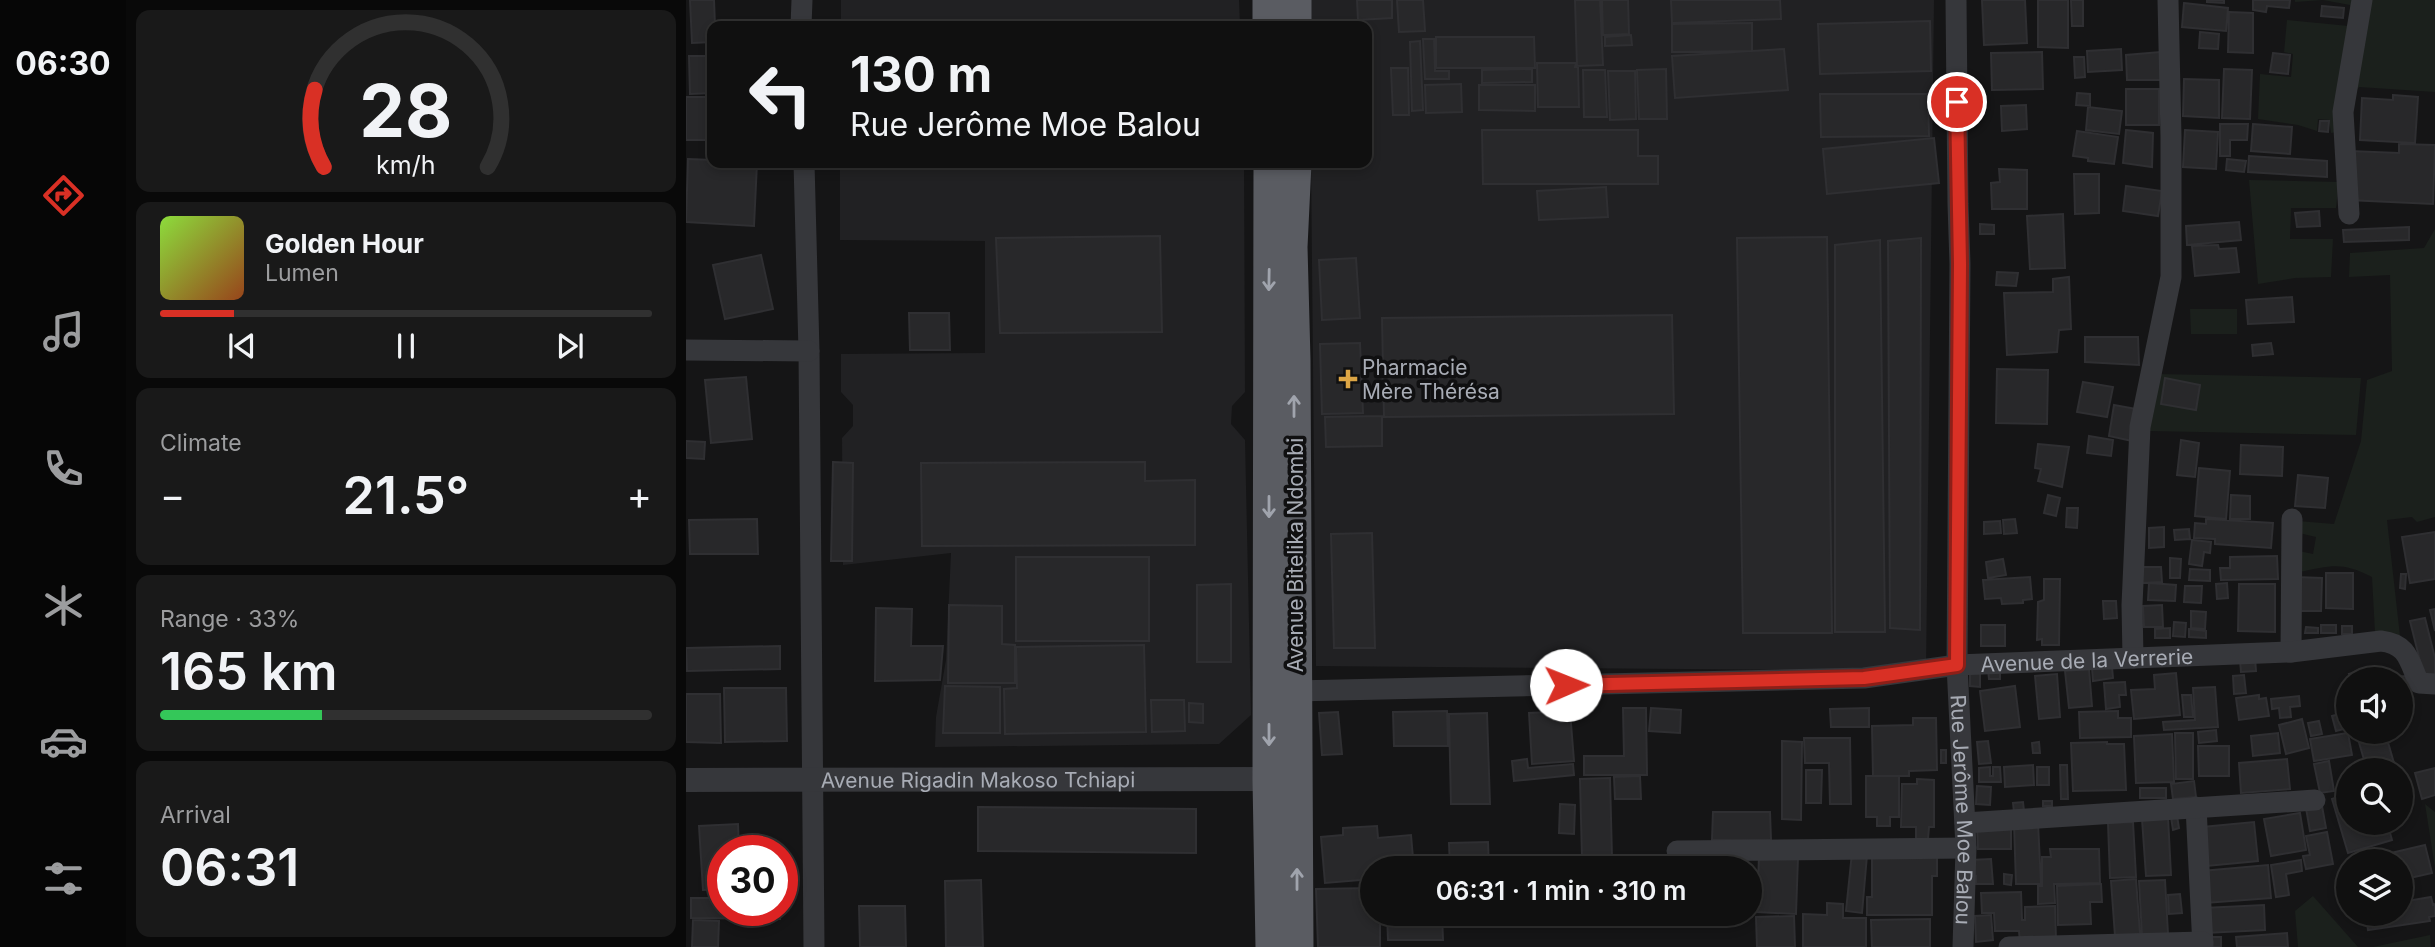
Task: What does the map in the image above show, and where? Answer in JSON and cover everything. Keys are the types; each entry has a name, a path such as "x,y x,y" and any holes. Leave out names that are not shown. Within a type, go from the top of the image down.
{"highway":[{"path":"1269,0 1269,21"},
{"path":"1295,0 1295,21"},
{"name":"Avenue Bitelika Ndombi","path":"1270,168 1282,779 1297,947"},
{"name":"Avenue Bitelika Ndombi","path":"1272,947 1282,779 1295,691 1292,247 1295,168"}],"street":[{"path":"801,21 802,0"},
{"name":"Rue Jerôme Moe Balou","path":"1956,0 1960,264 1957,665 1966,848 1963,947"},
{"path":"2133,658 2140,428 2171,277 2168,0"},
{"path":"2349,214 2343,111 2362,0"},
{"path":"804,168 809,351 814,947"},
{"path":"686,350 809,351"},
{"path":"2291,652 2292,519"},
{"name":"Avenue de la Verrerie","path":"1295,691 1864,678 1957,665 2291,652 2381,641 2395,642 2406,652 2419,683 2435,684"},
{"name":"Avenue Rigadin Makoso Tchiapi","path":"686,780 1282,779"},
{"path":"1965,823 2315,800"},
{"path":"2008,947 2203,945 2196,807"},
{"path":"1677,851 1966,848"}],"shaded area":[{"path":"841,0 1239,0 1240,21 841,21"},
{"path":"1309,0 1934,0 1926,671 1316,666 1311,168 1372,168 1372,21 1310,21"},
{"path":"2323,0 2435,0 2435,92 2359,87 2343,107 2338,132 2331,133 2329,120 2318,119 2317,131 2258,119 2260,74 2291,77 2293,54 2284,52 2287,20 2349,26 2350,5"},
{"path":"840,168 1244,168 1245,392 1232,406 1231,424 1245,440 1251,715 1219,744 935,747 936,717 946,660 951,553 843,565 842,438 853,426 853,405 841,392 841,354 985,353 985,241 840,240"},
{"path":"2249,180 2339,182 2336,208 2291,208 2290,239 2333,239 2331,277 2295,278 2258,284"},
{"path":"2435,229 2435,517 2417,522 2412,517 2387,520 2400,636 2375,633 2372,577 2336,566 2299,572 2299,551 2313,554 2316,537 2299,533 2298,521 2334,524 2361,441 2367,380 2392,371 2390,275 2349,277 2350,253 2424,248"},
{"path":"2190,309 2237,309 2237,334 2191,334"},
{"path":"2155,374 2361,378 2356,435 2149,431"},
{"path":"2425,804 2435,812 2435,868"},
{"path":"2313,896 2336,922 2336,926 2339,926 2358,947 2298,947 2295,911"},
{"path":"2430,935 2431,947 2373,947"}],"building":[{"path":"690,0 714,0 715,21 707,21 707,42 692,43"},
{"path":"1357,0 1392,0 1392,18 1358,20"},
{"path":"1397,0 1423,0 1425,31 1399,32"},
{"path":"1575,0 1600,0 1603,65 1577,66"},
{"path":"1602,0 1628,0 1629,34 1603,35"},
{"path":"1671,0 1780,0 1781,19 1672,23"},
{"path":"1982,0 2025,0 2027,43 1984,45"},
{"path":"2038,0 2068,0 2068,48 2038,47"},
{"path":"2071,0 2083,0 2083,26 2072,26"},
{"path":"2224,0 2224,3 2207,2"},
{"path":"2253,0 2290,0 2289,8 2267,6 2266,12 2253,10"},
{"path":"2184,3 2228,8 2226,31 2182,27"},
{"path":"2322,6 2344,8 2343,18 2321,16"},
{"path":"2229,12 2253,13 2253,53 2228,52"},
{"path":"1930,21 1931,71 1820,74 1818,24"},
{"path":"1752,23 1752,51 1672,52 1672,24"},
{"path":"2200,32 2219,34 2218,49 2199,48"},
{"path":"1631,35 1632,45 1605,46 1605,37"},
{"path":"1436,37 1534,37 1535,68 1436,68"},
{"path":"1423,39 1434,39 1435,71 1449,71 1449,79 1425,79"},
{"path":"1420,41 1423,110 1412,111 1410,42"},
{"path":"1784,49 1788,90 1675,98 1672,56"},
{"path":"2121,49 2122,70 2088,72 2087,51"},
{"path":"2042,52 2043,89 1992,90 1991,53"},
{"path":"2160,52 2161,80 2127,80 2126,55"},
{"path":"2273,53 2290,55 2288,74 2270,72"},
{"path":"689,56 707,56 707,93 690,94"},
{"path":"2074,57 2084,57 2085,77 2075,78"},
{"path":"1537,63 1576,63 1579,107 1538,107"},
{"path":"1391,68 1408,68 1409,115 1393,115"},
{"path":"1532,69 1532,82 1482,83 1482,70"},
{"path":"1666,69 1667,119 1639,119 1637,70"},
{"path":"2224,69 2252,70 2250,119 2222,118"},
{"path":"1583,70 1605,70 1607,117 1584,117"},
{"path":"1608,71 1635,71 1636,119 1610,120"},
{"path":"2184,79 2219,80 2219,118 2183,116"},
{"path":"1461,84 1462,112 1426,113 1425,85"},
{"path":"1479,85 1535,85 1535,111 1479,110"},
{"path":"2126,89 2159,89 2159,125 2126,125"},
{"path":"2077,93 2090,94 2090,106 2076,105"},
{"path":"1820,94 1928,94 1929,136 1821,137"},
{"path":"2393,95 2418,97 2415,143 2360,140 2362,98 2393,100"},
{"path":"686,97 707,97 707,140 686,140"},
{"path":"2026,105 2027,129 2002,131 2001,106"},
{"path":"2088,107 2122,111 2119,134 2086,130"},
{"path":"2320,121 2329,121 2328,132 2319,131"},
{"path":"2220,124 2248,124 2247,140 2230,140 2230,156 2220,156"},
{"path":"2253,124 2292,127 2290,154 2251,151"},
{"path":"1482,130 1638,130 1638,156 1658,156 1658,184 1483,184"},
{"path":"2126,130 2153,133 2152,167 2123,163"},
{"path":"2185,130 2218,132 2216,169 2183,167"},
{"path":"2077,131 2118,137 2114,164 2073,156"},
{"path":"1934,138 1939,183 1827,194 1823,149"},
{"path":"2399,144 2435,145 2433,204 2348,200 2350,151 2399,153"},
{"path":"2249,156 2327,161 2327,177 2248,172"},
{"path":"688,159 707,160 707,168 757,168 754,226 686,222"},
{"path":"2227,159 2246,161 2244,172 2226,170"},
{"path":"1999,169 2027,170 2027,209 1992,209 1991,183 2000,182"},
{"path":"2074,174 2099,174 2099,213 2075,214"},
{"path":"2126,186 2162,191 2158,216 2123,211"},
{"path":"1606,187 1608,217 1539,220 1537,191"},
{"path":"2319,211 2320,226 2297,227 2295,213"},
{"path":"2063,214 2065,268 2030,269 2027,216"},
{"path":"2239,222 2241,240 2187,245 2186,226"},
{"path":"1980,224 1994,225 1994,234 1980,234"},
{"path":"2409,227 2409,240 2344,242 2343,230"},
{"path":"1160,236 1162,332 1000,333 996,238"},
{"path":"1827,237 1832,633 1743,633 1737,238"},
{"path":"1921,238 1920,630 1890,628 1888,241"},
{"path":"1880,240 1885,632 1835,632 1835,245"},
{"path":"2218,245 2219,249 2236,248 2239,272 2195,276 2192,246"},
{"path":"761,255 773,309 725,319 713,265"},
{"path":"1356,258 1360,318 1322,320 1319,260"},
{"path":"1997,272 2018,273 2016,286 1996,285"},
{"path":"2069,277 2071,329 2059,330 2057,352 2007,355 2004,293 2053,292 2053,279"},
{"path":"2292,297 2294,322 2248,324 2246,300"},
{"path":"909,313 949,313 950,350 910,350"},
{"path":"1672,315 1674,414 1384,417 1382,318"},
{"path":"2085,337 2138,337 2139,365 2085,362"},
{"path":"1360,343 1363,413 1322,414 1320,344"},
{"path":"2271,343 2273,354 2253,356 2252,345"},
{"path":"1997,369 2048,370 2047,424 1996,423"},
{"path":"746,377 752,439 711,443 705,380"},
{"path":"2165,378 2200,385 2196,410 2161,404"},
{"path":"2083,382 2113,387 2107,417 2077,412"},
{"path":"2114,405 2142,410 2137,442 2109,436"},
{"path":"1382,416 1382,446 1326,447 1325,417"},
{"path":"2089,436 2113,440 2111,456 2087,453"},
{"path":"2181,440 2199,443 2195,477 2177,475"},
{"path":"686,441 705,442 704,459 686,458"},
{"path":"2038,444 2069,447 2062,487 2038,481 2041,469 2035,468"},
{"path":"2241,445 2283,447 2282,476 2240,474"},
{"path":"833,462 853,463 852,561 831,561"},
{"path":"1145,462 1145,481 1195,480 1195,545 922,546 921,463"},
{"path":"2199,468 2230,471 2226,519 2195,516"},
{"path":"2298,475 2328,478 2325,508 2295,506"},
{"path":"2048,495 2060,498 2056,516 2044,513"},
{"path":"2231,495 2250,496 2250,519 2230,519"},
{"path":"2067,508 2078,508 2077,528 2066,527"},
{"path":"757,519 758,554 690,554 689,520"},
{"path":"2015,519 2017,533 2004,534 2003,520"},
{"path":"2206,519 2273,523 2271,548 2215,544 2215,539 2194,538 2195,523 2206,524"},
{"path":"2000,521 2001,533 1984,534 1984,522"},
{"path":"2164,527 2164,547 2149,548 2149,528"},
{"path":"2189,529 2190,539 2175,540 2174,530"},
{"path":"2435,532 2435,579 2410,583 2402,537"},
{"path":"1372,533 1375,648 1334,648 1331,534"},
{"path":"2192,540 2211,542 2210,553 2204,552 2202,566 2189,564"},
{"path":"2277,556 2278,579 2221,580 2220,568 2230,568 2230,557"},
{"path":"1016,557 1149,557 1149,641 1016,641"},
{"path":"2170,558 2181,559 2180,578 2170,578"},
{"path":"2003,559 2006,575 1988,578 1986,562"},
{"path":"2141,567 2161,567 2162,582 2141,583"},
{"path":"2190,569 2210,570 2210,581 2189,580"},
{"path":"2326,573 2353,573 2353,609 2326,608"},
{"path":"2401,574 2406,574 2405,589 2400,588"},
{"path":"2030,577 2032,599 2023,600 2023,603 2002,604 2001,598 1985,599 1983,580"},
{"path":"2295,577 2322,578 2321,611 2295,611"},
{"path":"2044,579 2060,579 2059,645 2042,645 2042,639 2037,640 2038,602 2044,600"},
{"path":"2149,583 2176,585 2175,601 2148,600"},
{"path":"2227,583 2228,598 2217,599 2216,584"},
{"path":"1231,584 1231,662 1197,662 1197,585"},
{"path":"2239,584 2275,584 2275,632 2238,631"},
{"path":"2185,586 2202,586 2201,603 2184,602"},
{"path":"2103,601 2116,601 2117,618 2104,619"},
{"path":"949,605 1002,606 1002,644 1015,645 1015,683 948,683"},
{"path":"2162,605 2163,627 2144,627 2143,606"},
{"path":"876,608 912,609 911,646 943,646 940,680 875,681"},
{"path":"2435,609 2435,631 2430,610"},
{"path":"2191,611 2206,612 2205,629 2191,628"},
{"path":"2425,618 2435,658 2435,679 2425,681 2410,621"},
{"path":"2174,622 2186,623 2185,637 2173,636"},
{"path":"1981,625 2005,625 2005,646 1981,646"},
{"path":"2321,625 2336,625 2336,633 2321,633"},
{"path":"2342,626 2352,626 2352,634 2342,634"},
{"path":"2306,627 2318,628 2318,633 2305,633"},
{"path":"2170,628 2170,638 2155,638 2155,629"},
{"path":"2189,629 2206,631 2206,638 2189,637"},
{"path":"1144,645 1146,732 1005,734 1004,689 1017,688 1016,647"},
{"path":"780,646 780,669 687,671 686,648"},
{"path":"2255,658 2256,671 2241,672 2240,660"},
{"path":"2112,667 2113,678 2093,681 2092,668"},
{"path":"1988,669 2000,669 2000,679 1989,679"},
{"path":"2089,669 2092,706 2069,708 2065,671"},
{"path":"1970,672 1980,673 1980,687 1970,686"},
{"path":"2176,673 2180,715 2134,719 2131,690 2155,689 2154,675"},
{"path":"2057,674 2060,717 2039,719 2035,676"},
{"path":"2244,675 2246,693 2234,694 2233,676"},
{"path":"2125,682 2126,695 2119,695 2120,707 2106,709 2104,683"},
{"path":"945,686 1000,687 1000,733 943,733"},
{"path":"2015,686 2020,727 1985,731 1980,691"},
{"path":"2215,687 2218,727 2164,730 2163,722 2195,720 2193,688"},
{"path":"724,688 786,688 787,741 725,742"},
{"path":"686,694 720,694 721,743 686,742"},
{"path":"2182,695 2191,695 2193,717 2184,717"},
{"path":"2259,695 2259,699 2266,698 2269,716 2239,720 2236,698"},
{"path":"2299,696 2300,706 2290,707 2291,717 2280,718 2279,708 2272,709 2271,699"},
{"path":"1151,700 1184,700 1185,731 1152,732"},
{"path":"1189,703 1203,704 1203,723 1189,722"},
{"path":"1623,708 1646,708 1647,775 1584,775 1584,756 1624,756"},
{"path":"1651,708 1681,710 1680,733 1649,731"},
{"path":"1869,708 1869,727 1831,727 1830,709"},
{"path":"1447,711 1448,746 1394,746 1393,712"},
{"path":"1570,711 1574,761 1532,764 1529,713"},
{"path":"2118,711 2118,718 2131,718 2131,737 2080,738 2079,712"},
{"path":"1338,712 1342,754 1322,755 1319,713"},
{"path":"1487,713 1490,804 1451,804 1449,714"},
{"path":"2336,715 2336,731 2332,716"},
{"path":"1913,718 1936,718 1937,770 1909,771 1909,776 1873,776 1872,726 1913,725"},
{"path":"2302,719 2309,748 2286,754 2279,725"},
{"path":"2319,721 2322,734 2311,736 2308,723"},
{"path":"2216,730 2217,741 2199,743 2198,732"},
{"path":"2175,733 2193,733 2193,779 2176,779"},
{"path":"2278,733 2280,753 2253,756 2251,736"},
{"path":"2172,734 2174,782 2136,783 2134,736"},
{"path":"2336,735 2336,744 2350,744 2352,755 2314,761 2310,739"},
{"path":"1804,738 1850,738 1851,804 1830,804 1829,763 1805,763"},
{"path":"1782,741 1802,742 1801,820 1782,819"},
{"path":"1988,741 1991,763 1979,764 1977,742"},
{"path":"2039,742 2040,753 2033,753 2032,743"},
{"path":"2071,743 2124,744 2126,790 2073,791"},
{"path":"2359,744 2388,744 2393,758 2364,758"},
{"path":"2198,746 2229,746 2229,776 2199,776"},
{"path":"1941,750 1946,750 1946,763 1941,763"},
{"path":"1527,759 1528,768 1573,764 1574,775 1514,781 1512,761"},
{"path":"2287,759 2290,789 2241,793 2239,763"},
{"path":"2329,761 2334,791 2320,793 2314,764"},
{"path":"2033,765 2034,785 2005,787 2004,767"},
{"path":"2060,765 2067,765 2068,799 2061,799"},
{"path":"1990,767 1990,776 1993,776 1993,767 2000,767 2001,782 1979,782 1979,768"},
{"path":"2037,767 2049,767 2049,785 2037,785"},
{"path":"2435,768 2435,795 2422,799 2415,773"},
{"path":"1806,770 1822,770 1821,803 1806,803"},
{"path":"1640,776 1641,799 1615,799 1614,777"},
{"path":"1866,776 1899,776 1899,817 1890,817 1890,826 1877,826 1877,817 1866,817"},
{"path":"1610,778 1612,856 1582,856 1580,779"},
{"path":"1917,779 1934,780 1934,827 1929,827 1928,839 1916,839 1916,827 1901,827 1902,784 1917,784"},
{"path":"2194,781 2196,797 2173,799 2171,784"},
{"path":"1977,786 1991,787 1990,805 1976,804"},
{"path":"2140,788 2166,788 2166,798 2140,798"},
{"path":"2043,801 2052,801 2052,806 2043,806"},
{"path":"2023,802 2024,811 2014,812 2013,803"},
{"path":"1560,804 1575,805 1574,834 1559,833"},
{"path":"2322,806 2326,828 2310,831 2306,808"},
{"path":"978,807 1196,809 1196,853 978,851"},
{"path":"1713,812 1770,812 1771,840 1712,840"},
{"path":"2300,813 2306,850 2271,856 2264,819"},
{"path":"2177,816 2179,828 2173,830 2171,817"},
{"path":"2168,817 2171,875 2146,876 2142,819"},
{"path":"2133,822 2136,877 2110,878 2108,823"},
{"path":"2254,822 2258,861 2196,867 2192,828"},
{"path":"2014,823 2038,823 2041,884 2016,884"},
{"path":"738,824 738,835 707,835 707,890 703,890 699,826"},
{"path":"1377,826 1378,838 1411,835 1413,856 1360,856 1360,880 1325,883 1321,837 1343,835 1343,828"},
{"path":"1977,826 2011,826 2011,849 1978,849"},
{"path":"2327,832 2333,864 2306,869 2303,856 2310,855 2306,836"},
{"path":"2343,835 2391,835 2392,840 2362,849 2347,849"},
{"path":"1488,842 1489,856 1450,856 1449,843"},
{"path":"2425,845 2432,873 2413,877 2413,849 2408,849"},
{"path":"2050,849 2099,849 2100,883 2054,884 2055,903 2038,904 2038,886 2042,886 2042,857 2051,857"},
{"path":"1852,853 1867,855 1862,913 1846,911"},
{"path":"1872,854 1937,854 1937,876 1932,876 1932,915 1867,915 1867,897 1872,897"},
{"path":"1762,856 1798,857 1796,914 1762,912"},
{"path":"1991,859 1993,884 1976,884 1976,876 1971,877 1970,860"},
{"path":"2301,860 2302,871 2286,874 2289,895 2276,897 2271,865"},
{"path":"2268,865 2271,898 2205,903 2202,871"},
{"path":"2004,874 2012,875 2011,885 2004,884"},
{"path":"2136,879 2140,934 2115,936 2111,881"},
{"path":"981,880 983,947 946,947 945,881"},
{"path":"2165,880 2168,934 2142,935 2139,881"},
{"path":"2101,884 2102,902 2090,902 2091,924 2058,925 2057,886"},
{"path":"1360,888 1360,926 1380,926 1380,947 1318,947 1316,889"},
{"path":"2021,892 2022,920 2025,920 2025,907 2055,906 2056,940 2020,943 2019,931 1995,931 1994,913 1982,913 1981,893"},
{"path":"2180,894 2182,913 2169,914 2168,895"},
{"path":"2431,897 2433,905 2435,904 2435,916 2429,917 2430,921 2413,923 2413,900"},
{"path":"691,898 707,898 707,918 691,918"},
{"path":"1827,903 1843,904 1843,918 1866,918 1866,947 1803,947 1803,914 1827,915"},
{"path":"2264,905 2265,930 2205,933 2204,908"},
{"path":"859,906 905,906 906,947 860,947"},
{"path":"1991,915 1993,940 1976,942 1975,916"},
{"path":"1794,916 1795,947 1757,947 1756,926 1762,926 1762,917"},
{"path":"1930,919 1930,947 1872,947 1871,920"},
{"path":"693,920 707,921 707,926 719,926 718,947 692,947"},
{"path":"1387,926 1442,926 1443,940 1388,940"},
{"path":"2368,926 2396,926 2368,930"},
{"path":"2287,933 2288,947 2237,947 2236,937"},
{"path":"2206,937 2221,937 2221,947 2206,947"}],"place":[{"name":"Pharmacie Mère Thérésa","path":"1348,379"}],"route":[{"path":"1566,685 1864,678 1957,665 1960,264 1957,102"}]}
